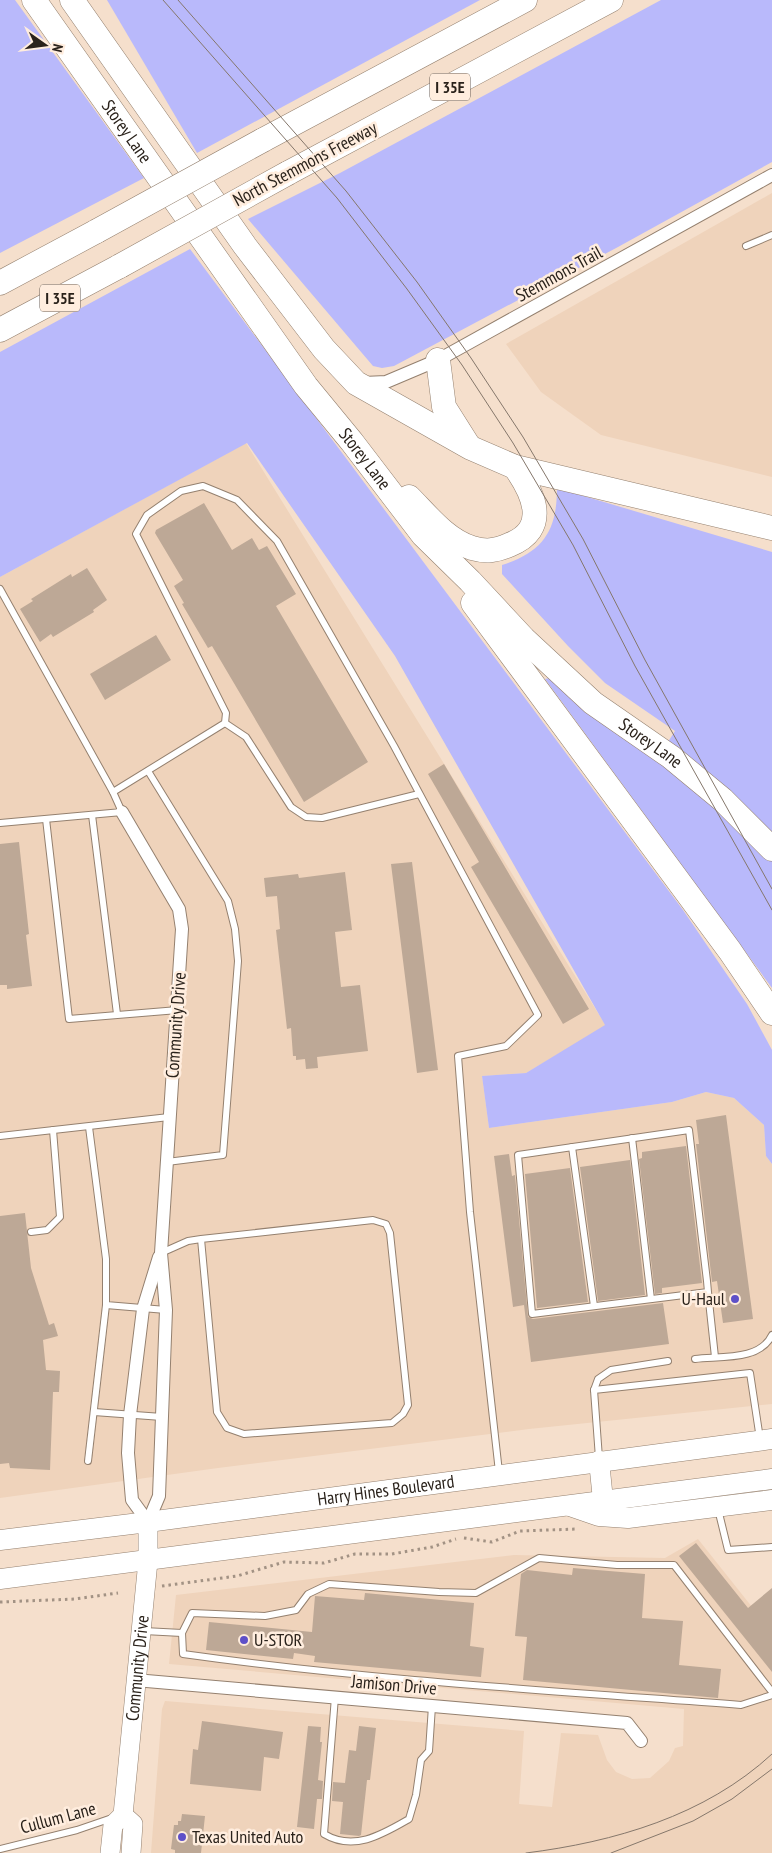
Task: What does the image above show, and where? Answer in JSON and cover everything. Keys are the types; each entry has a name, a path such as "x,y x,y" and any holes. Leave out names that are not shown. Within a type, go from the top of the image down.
{"highway":[{"name":"Storey Lane","path":"34,0 306,386 352,442 423,535 470,581 524,639 593,703 671,757 723,800 772,849"},
{"name":"Storey Lane","path":"72,0 245,246 324,349 356,383 471,448 515,467 772,528"},
{"name":"I 35E","path":"0,283 525,0"},
{"name":"North Stemmons Freeway","path":"0,330 611,0"},
{"path":"438,360 444,407 471,448"},
{"path":"352,442 453,539 470,547 493,551 522,539 530,532 535,519 533,500 528,485 515,467"},
{"path":"423,535 730,951 772,1013"}],"main road":[{"name":"Harry Hines Boulevard","path":"0,1540 148,1522 766,1439"},
{"path":"599,1461 603,1500"},
{"path":"566,1505 600,1516 628,1518 717,1496 772,1479"},
{"path":"0,1579 603,1500 717,1496 772,1500"}],"street":[{"name":"Stemmons Trail","path":"356,383 386,382 438,360 772,175"},
{"name":"Community Drive","path":"110,1853 113,1825 123,1814 148,1561 148,1522 159,1496 166,1310 161,1253 182,929 179,909 122,812"},
{"name":"Community Drive","path":"148,1522 130,1494 128,1453 130,1415 143,1309 161,1253"},
{"name":"Jamison Drive","path":"135,1680 627,1723 641,1741"},
{"name":"Community Drive","path":"123,1814 133,1824 131,1853"}],"lane":[{"path":"746,246 772,235"},
{"path":"225,723 226,713 136,534 147,515 181,491 203,486 237,500 277,541 419,794 538,1015 506,1046 458,1056 470,1212 500,1474"},
{"path":"0,589 113,792 122,812 0,824"},
{"path":"113,792 225,723"},
{"path":"225,723 246,737 291,807 306,817 322,818 419,794"},
{"path":"148,771 228,901 235,929 238,961 223,1155 166,1162"},
{"path":"92,815 117,1014"},
{"path":"46,819 69,1019 178,1010"},
{"path":"0,1136 169,1118"},
{"path":"88,1461 106,1305 106,1259 89,1127"},
{"path":"31,1232 46,1230 60,1217 53,1130"},
{"path":"708,1292 532,1314 518,1155 689,1130 708,1292 714,1357"},
{"path":"632,1138 651,1299"},
{"path":"572,1147 594,1306"},
{"path":"161,1253 188,1241 201,1239 373,1220 386,1224 390,1233 408,1405 402,1414 392,1423 244,1434 227,1428 217,1412 201,1239"},
{"path":"106,1305 166,1310"},
{"path":"696,1358 740,1355 761,1350 772,1336"},
{"path":"599,1461 594,1390 598,1379 611,1370 668,1362"},
{"path":"594,1390 750,1373 766,1439"},
{"path":"94,1412 162,1417"},
{"path":"717,1496 728,1550 772,1547"},
{"path":"539,1558 617,1565 674,1564 772,1694 741,1705 453,1683 225,1660 182,1654 182,1633 192,1613 265,1616 296,1610 308,1594 329,1584 476,1593 539,1558"},
{"path":"140,1631 182,1633"},
{"path":"336,1697 324,1834 333,1839 347,1842 375,1838 409,1819 416,1795 421,1760 430,1751 432,1706"},
{"name":"Cullum Lane","path":"0,1849 77,1830 123,1814"}],"path":[{"path":"162,1586 237,1576 284,1562 324,1563 355,1554 403,1552 459,1538 492,1542 520,1531 579,1529"},
{"path":"0,1602 75,1599 118,1594"}],"shaded area":[{"path":"0,0 15,0 144,178 0,253"},
{"path":"107,0 480,0 197,153"},
{"path":"661,0 772,0 772,162 618,247 394,366 382,368 373,366 248,219 340,173"},
{"path":"772,193 772,477 601,435 541,392 506,344"},
{"path":"190,249 683,910 747,1004 772,1050 772,1164 766,1156 764,1125 734,1098 706,1092 672,1102 489,1128 482,1076 526,1073 605,1025 395,656 247,443 0,577 0,352"},
{"path":"246,443 606,1026 526,1073 482,1076 489,1128 672,1102 706,1092 734,1098 764,1125 766,1156 772,1164 772,1404 529,1429 218,1468 0,1498 0,577"},
{"path":"557,488 772,552 772,988 545,679 549,678 657,759 675,731 605,683 502,574 502,565 528,554 545,538 554,516"},
{"path":"698,1539 772,1632 772,1853 151,1853 162,1709 165,1701 524,1731 519,1804 552,1807 561,1733 598,1735 607,1760 616,1772 632,1779 650,1778 669,1761 675,1748 683,1746 684,1709 169,1664 176,1595 514,1555 665,1558"}],"building":[{"path":"204,503 232,550 252,538 259,550 267,546 296,594 276,606 368,762 304,802 212,646 208,648 182,604 184,603 174,586 183,580 155,533 156,530"},
{"path":"87,568 107,600 93,610 94,612 53,637 51,634 40,642 20,609 33,601 31,599 71,574 72,577"},
{"path":"156,635 171,660 105,700 90,674"},
{"path":"444,764 589,1009 563,1024 471,867 479,862 428,774"},
{"path":"19,842 29,934 26,935 32,986 7,989 7,985 0,985 0,844"},
{"path":"412,862 438,1070 417,1073 391,864"},
{"path":"345,872 352,930 335,932 341,987 360,985 368,1051 317,1057 318,1068 306,1069 305,1059 296,1060 296,1056 293,1056 291,1028 287,1029 276,930 280,929 277,896 266,897 264,878 298,874 299,878"},
{"path":"726,1115 753,1319 723,1323 717,1281 712,1282 696,1144 699,1144 696,1120"},
{"path":"686,1146 702,1283 662,1288 662,1293 655,1294 639,1159 642,1158 642,1152"},
{"path":"509,1154 512,1176 515,1175 528,1317 533,1319 663,1303 669,1344 531,1362 524,1305 513,1307 494,1156"},
{"path":"630,1160 645,1295 598,1301 580,1167"},
{"path":"570,1168 588,1302 537,1308 525,1174"},
{"path":"25,1213 31,1268 49,1325 54,1323 58,1336 43,1340 46,1370 60,1371 59,1392 53,1392 50,1470 10,1468 9,1463 0,1464 0,1216"},
{"path":"696,1543 748,1608 772,1588 772,1672 679,1556"},
{"path":"573,1568 645,1574 642,1618 683,1621 679,1665 721,1669 718,1698 523,1680 527,1637 515,1636 521,1574 527,1570 572,1575"},
{"path":"365,1593 474,1603 470,1646 484,1648 481,1677 314,1662 315,1656 294,1653 293,1659 206,1650 209,1622 312,1632 315,1596 364,1600"},
{"path":"202,1721 283,1732 279,1759 264,1757 261,1791 190,1784 193,1749 198,1750"},
{"path":"308,1726 321,1727 320,1742 322,1742 318,1780 323,1781 322,1799 317,1799 314,1829 297,1827"},
{"path":"359,1726 376,1728 370,1780 367,1780 361,1835 359,1836 340,1834 343,1802 332,1801 333,1782 345,1783 349,1750 356,1751"},
{"path":"182,1814 205,1816 201,1853 175,1853 175,1850 171,1849 174,1825 178,1825 178,1821 181,1821"}],"tram line":[{"path":"163,0 337,198 407,289 462,365 513,443 573,545 635,666 772,910"},
{"path":"178,0 346,191 417,282 471,358 523,437 583,539 645,660 772,889"},
{"path":"526,1853 592,1842 657,1823 688,1810 718,1794 746,1776 772,1754"},
{"path":"611,1853 693,1821 732,1799 772,1769"}],"place":[{"name":"U-Haul","path":"735,1299"},
{"name":"U-STOR","path":"244,1640"},
{"name":"Texas United Auto","path":"182,1837"}]}
